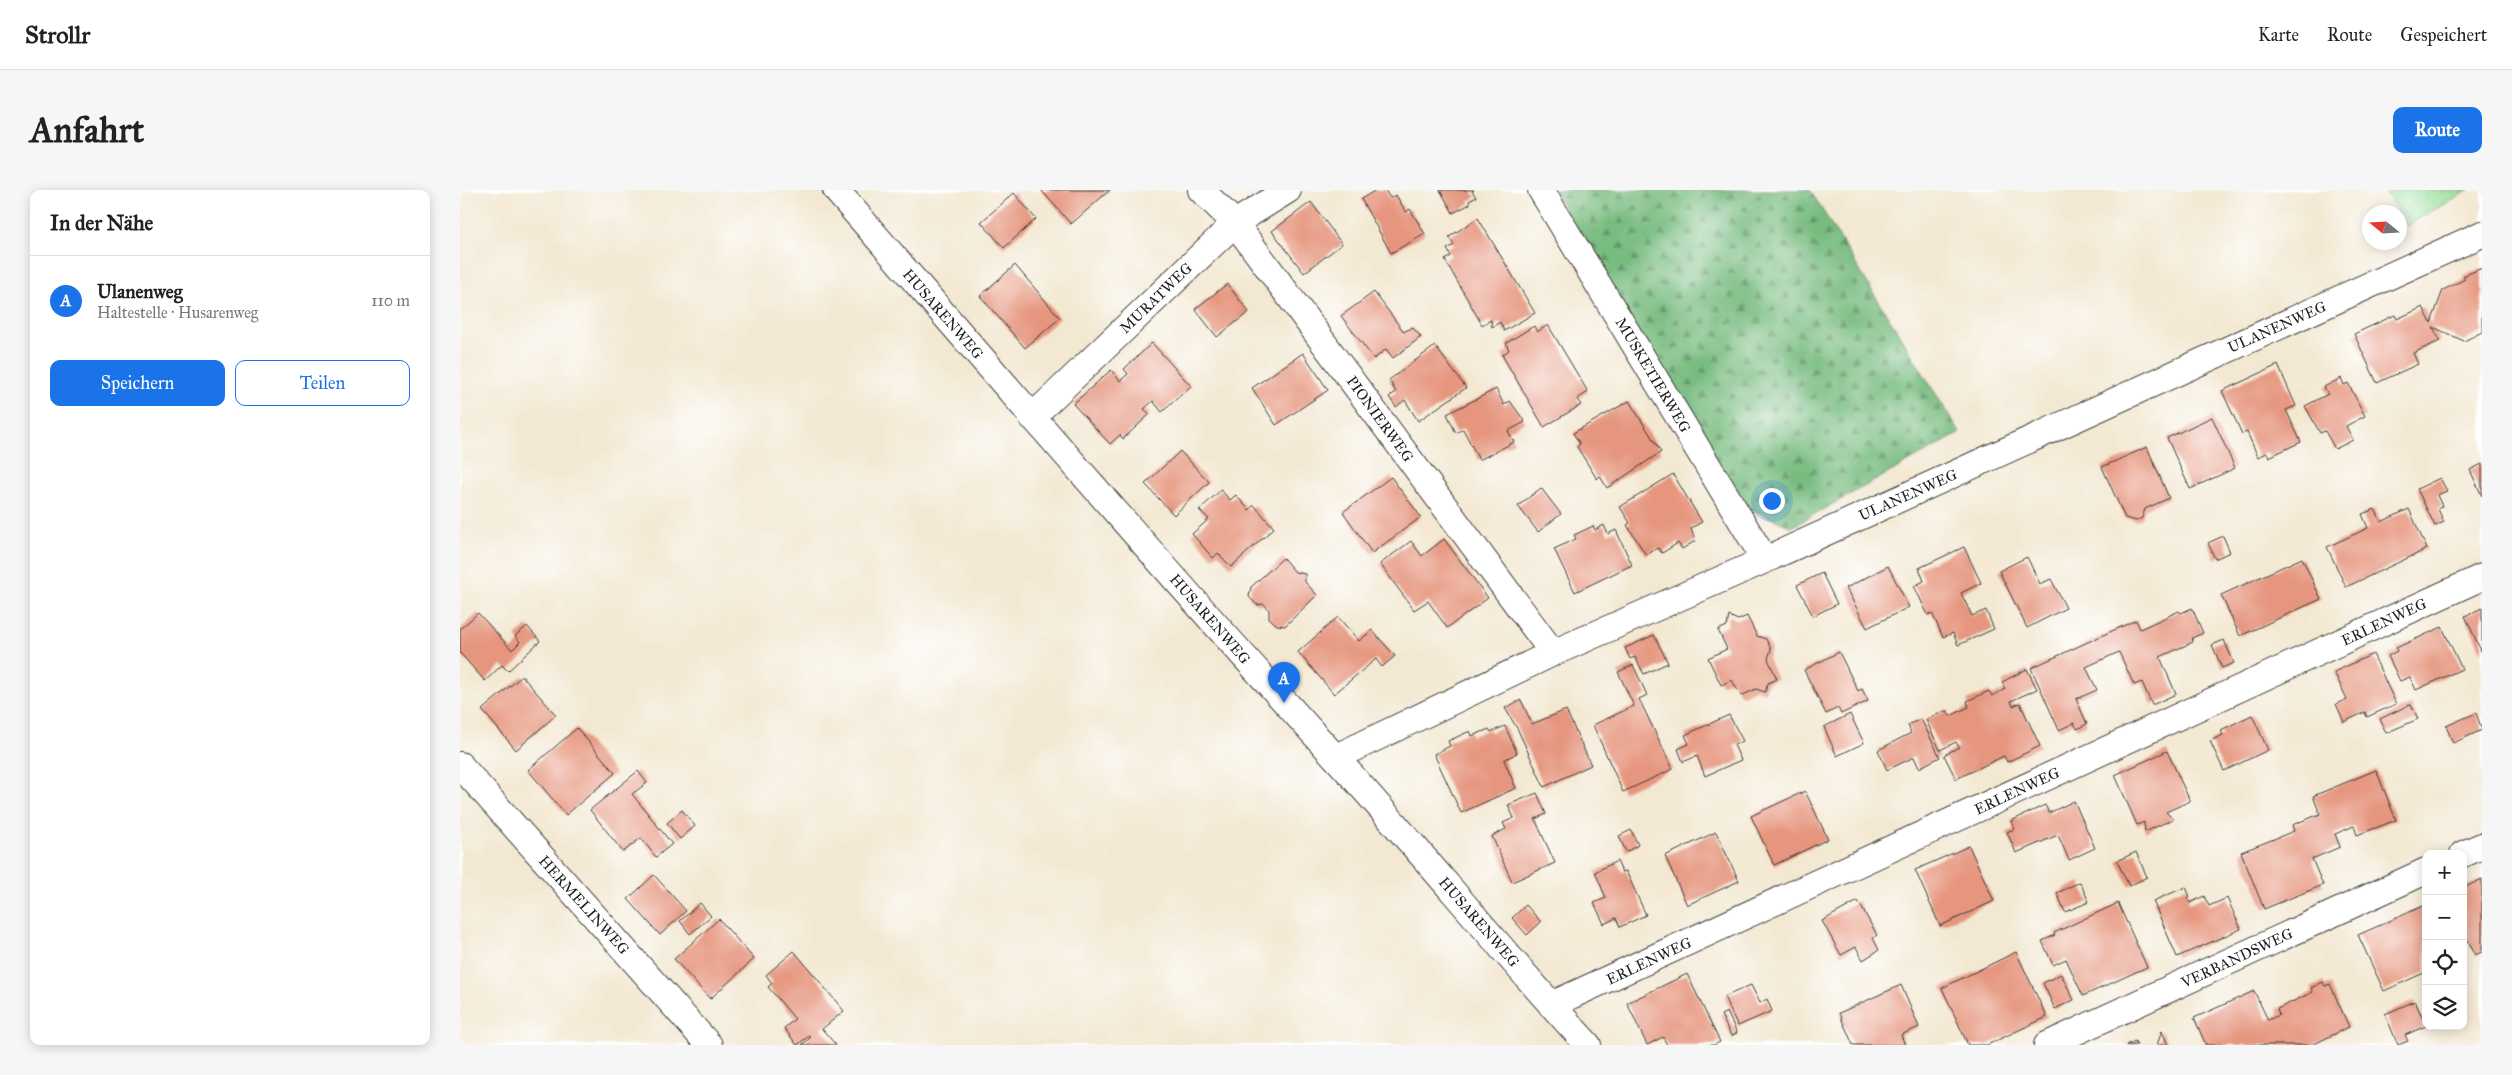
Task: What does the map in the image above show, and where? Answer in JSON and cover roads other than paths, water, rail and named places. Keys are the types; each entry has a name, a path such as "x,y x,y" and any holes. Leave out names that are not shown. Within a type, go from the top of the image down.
{"street":[{"name":"HUSARENWEG","path":"836,190 1032,417 1277,695 1336,757 1551,1006 1588,1045"},
{"name":"PIONIERWEG","path":"1201,190 1235,222 1553,653"},
{"path":"1224,190 1235,222"},
{"name":"MURATWEG","path":"1032,417 1235,222 1288,190"},
{"name":"MUSKETIERWEG","path":"1541,190 1764,560"},
{"name":"ULANENWEG","path":"1336,757 1553,653 1764,560 2482,234"},
{"name":"ERLENWEG","path":"1551,1006 2482,577"},
{"name":"HERMELINWEG","path":"460,765 709,1045"},
{"path":"2467,852 2482,846"},
{"name":"VERBANDSWEG","path":"2047,1045 2422,874"}],"place":[{"name":"Ulanenweg","path":"1284,703"}]}
